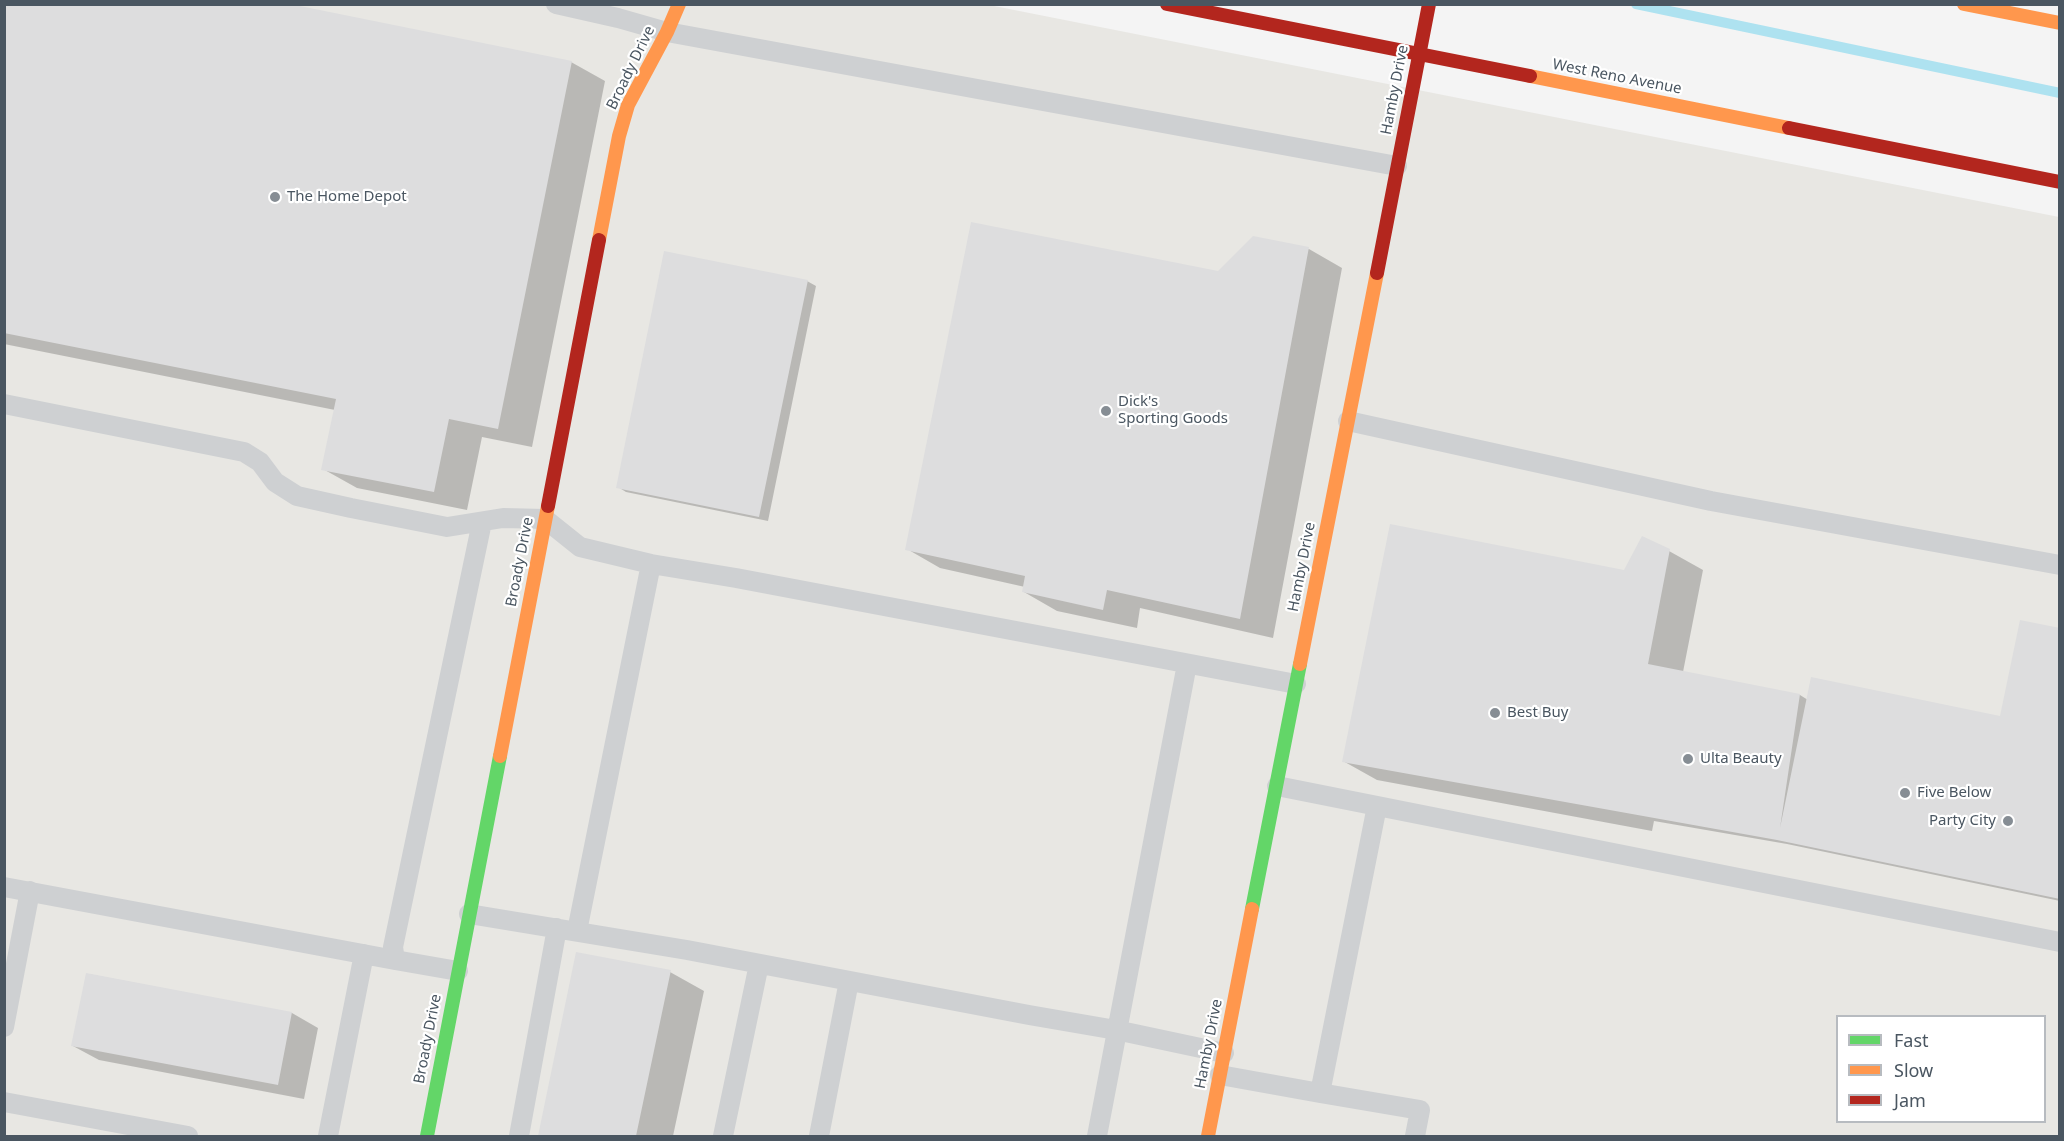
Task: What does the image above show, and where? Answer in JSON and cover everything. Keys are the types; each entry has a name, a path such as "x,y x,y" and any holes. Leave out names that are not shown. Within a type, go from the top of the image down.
{"street":[{"name":"Broady Drive","path":"426,1137 619,136 628,105 667,32 679,4"},
{"name":"West Reno Avenue","path":"1167,4 2060,182"},
{"name":"Hamby Drive","path":"1208,1137 1429,4"},
{"path":"1964,4 2038,12 2060,23"}],"lane":[{"path":"556,4 667,32 1397,166"},
{"path":"4,404 244,452 260,462 275,482 297,496 447,527 503,518 545,519 580,548 651,564 1296,684"},
{"path":"1348,421 1711,501 2060,565"},
{"path":"395,960 393,947 482,522"},
{"path":"577,931 651,564"},
{"path":"1097,1137 1187,664"},
{"path":"1277,786 2060,942"},
{"path":"1320,1093 1377,806"},
{"path":"4,886 458,971"},
{"path":"4,1028 30,891"},
{"path":"470,914 759,964 1116,1030 1224,1053"},
{"path":"519,1137 557,928"},
{"path":"328,1137 364,954"},
{"path":"723,1137 759,964"},
{"path":"819,1137 849,981"},
{"path":"1220,1075 1420,1110 1415,1137"},
{"path":"4,1102 188,1137"}],"shaded area":[{"path":"5,5 989,5 2059,217 2059,1136 5,1136"}],"building":[{"name":"The Home Depot","path":"4,4 290,4 572,61 498,429 449,419 434,492 321,470 336,399 4,333"},
{"name":"Dick's Sporting Goods","path":"971,222 1218,271 1253,236 1309,247 1240,619 1107,590 1103,610 1022,592 1025,576 905,550"},
{"path":"664,251 808,280 759,517 616,488"},
{"path":"1390,524 1624,570 1642,536 1670,549 1648,664 1800,694 1780,828 1811,677 2000,716 2020,620 2060,628 2060,899 1777,840 1342,762"},
{"path":"576,952 671,970 636,1136 538,1136"},
{"path":"86,973 292,1012 278,1085 71,1046"}],"waterway":[{"path":"1636,4 2060,93"}],"traffic: fast":[{"path":"1252,909 1300,664"},
{"path":"427,1136 500,756"}],"traffic: slow":[{"path":"599,240 619,136 628,105 667,32 679,4"},
{"path":"1964,4 2060,23"},
{"path":"1530,76 1789,128"},
{"path":"1300,664 1377,273"},
{"path":"500,756 548,506"},
{"path":"1208,1136 1252,909"}],"traffic: jam":[{"path":"1167,4 1530,76"},
{"path":"1377,273 1429,4"},
{"path":"1789,128 2060,182"},
{"path":"548,506 599,240"}],"place":[{"name":"The Home Depot","path":"275,197"},
{"name":"Dick's Sporting Goods","path":"1106,411"},
{"name":"Best Buy","path":"1495,713"},
{"name":"Ulta Beauty","path":"1688,759"},
{"name":"Five Below","path":"1905,793"},
{"name":"Party City","path":"2008,821"}]}
